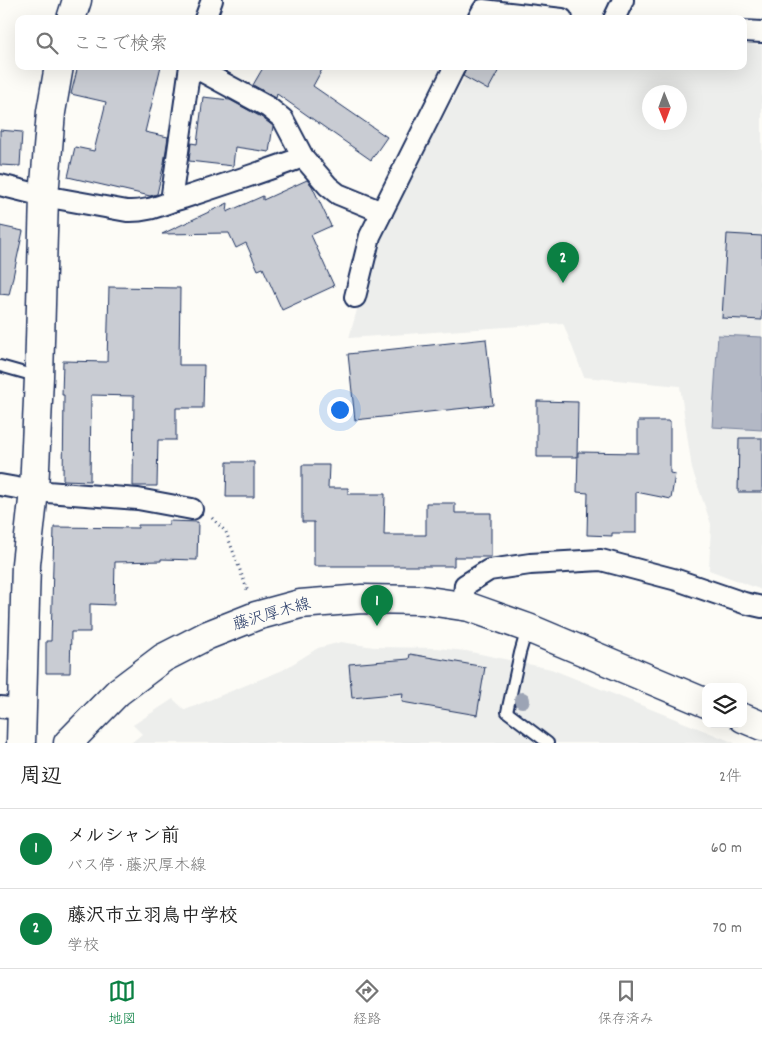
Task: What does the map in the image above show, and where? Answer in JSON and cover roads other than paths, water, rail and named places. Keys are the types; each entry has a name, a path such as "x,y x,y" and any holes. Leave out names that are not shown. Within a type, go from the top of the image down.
{"main road":[{"path":"72,15 77,0"},
{"path":"21,743 11,708 34,491 40,377 44,196 52,112 58,70"},
{"name":"藤沢厚木線","path":"68,743 118,692 164,658 208,635 256,616 300,604 362,599 422,600 463,605 528,628 702,701"},
{"path":"747,720 762,726"}],"street":[{"path":"207,15 212,0"},
{"path":"616,15 623,0"},
{"path":"480,15 482,10 526,15"},
{"path":"747,31 762,32"},
{"path":"171,201 190,70"},
{"path":"199,70 268,107 283,119 303,158 328,186 338,194 382,212"},
{"path":"355,297 370,236 453,70"},
{"path":"0,185 44,196 141,212 303,158"},
{"path":"0,485 34,491 138,499 192,509"},
{"path":"463,605 465,586 489,570 530,564 601,560 669,578 762,607"}],"lane":[{"path":"0,366 40,377"},
{"path":"528,628 520,653 508,712 548,743"}],"place":[{"name":"藤沢市立羽鳥中学校","path":"563,283"},
{"name":"メルシャン前","path":"377,626"}]}
